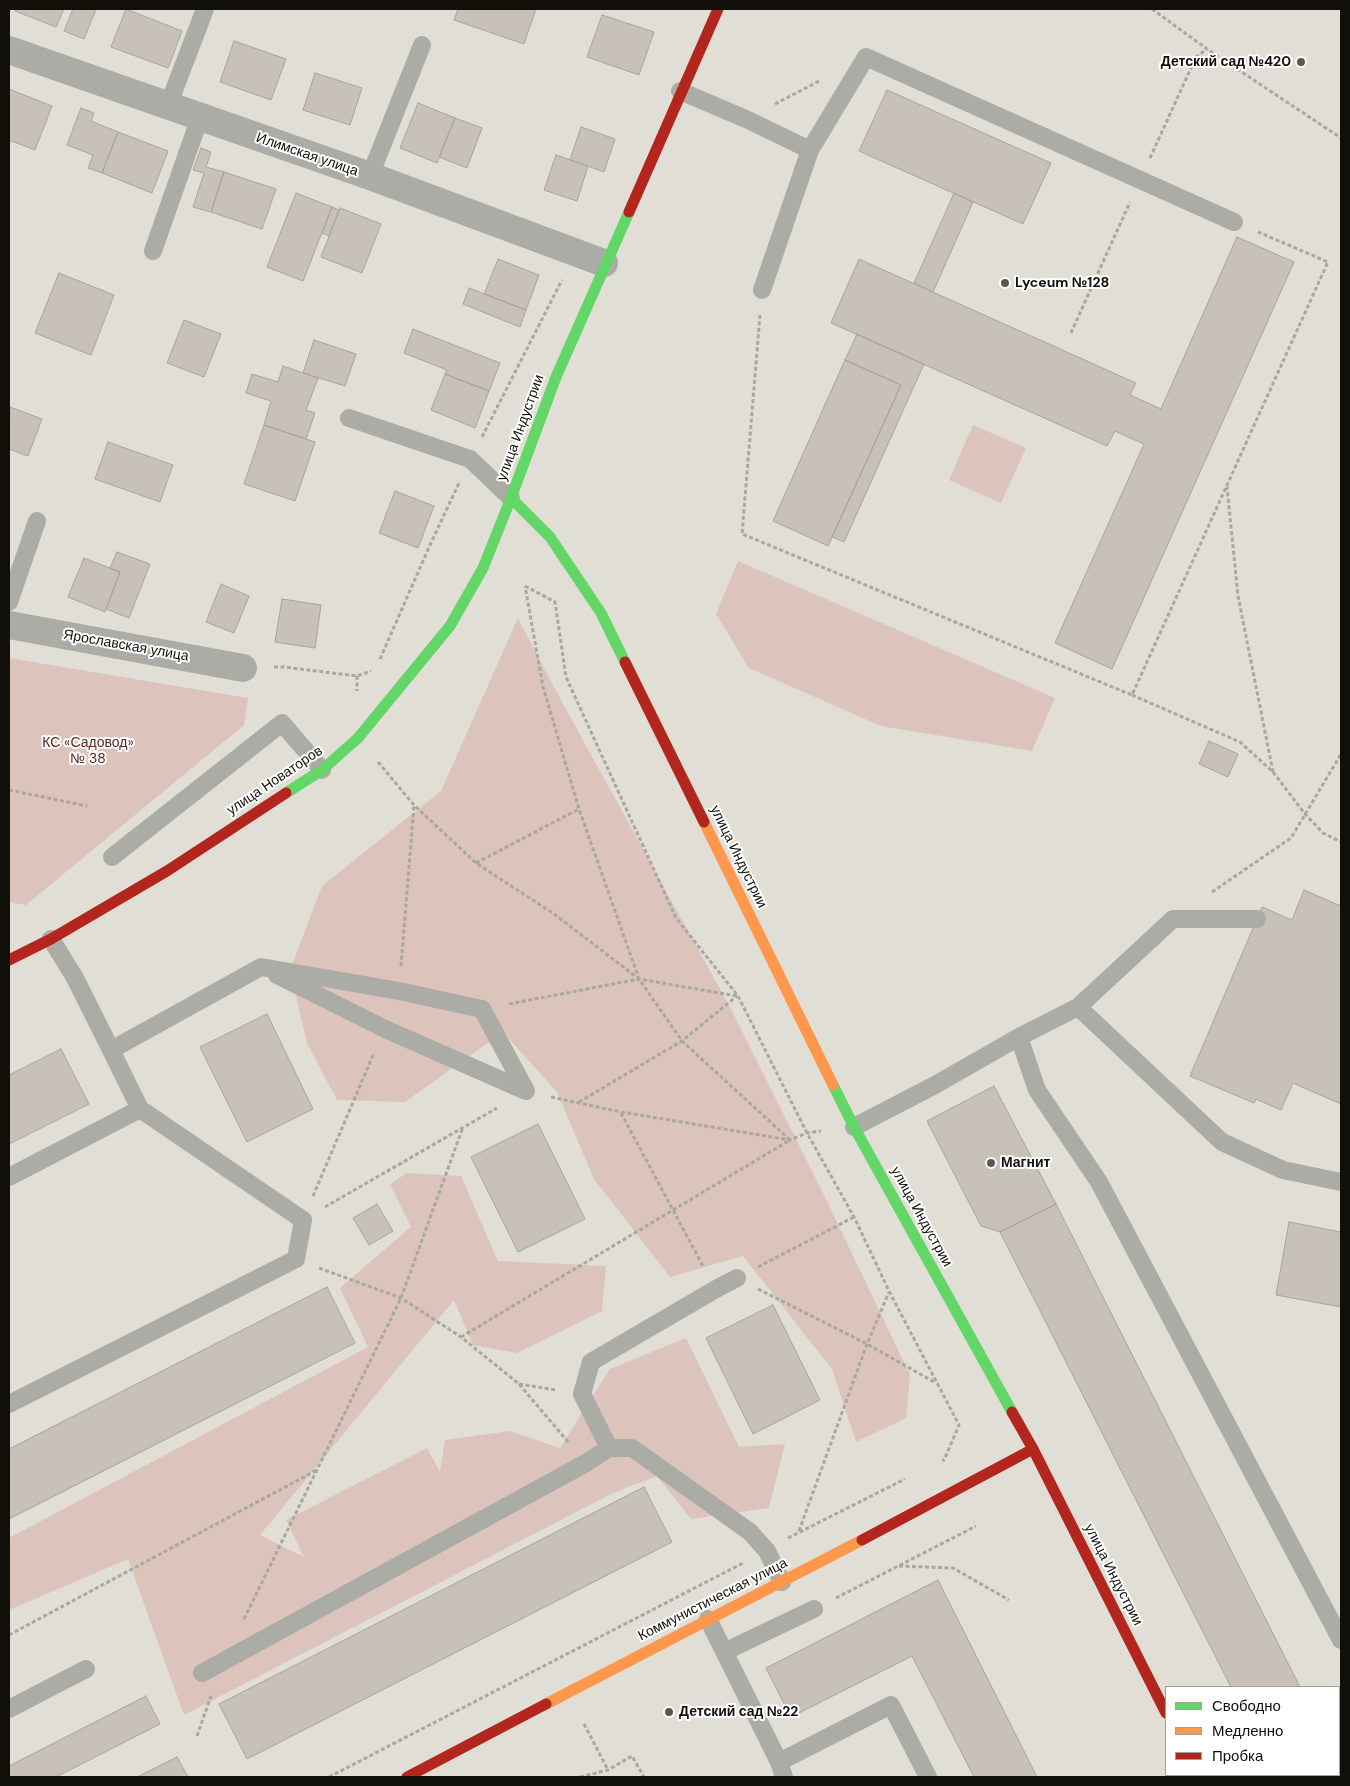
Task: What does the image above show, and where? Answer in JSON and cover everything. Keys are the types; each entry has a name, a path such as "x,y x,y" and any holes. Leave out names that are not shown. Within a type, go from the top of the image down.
{"street":[{"name":"улица Индустрии","path":"718,9 604,263 556,377 511,498 550,537 601,613 854,1127 1032,1449 1165,1711"},
{"name":"Илимская улица","path":"9,50 370,176 604,263"},
{"name":"улица Новаторов","path":"9,960 51,939 167,870 322,770 358,738 450,626 483,568 511,498"},
{"name":"Ярославская улица","path":"9,625 243,668"},
{"name":"Коммунистическая улица","path":"407,1777 708,1618 782,1582 1032,1449"}],"lane":[{"path":"168,106 205,9"},
{"path":"370,176 422,45"},
{"path":"762,290 810,150 866,56 1234,222"},
{"path":"680,91 810,150"},
{"path":"153,250 200,117"},
{"path":"349,418 470,459 511,498"},
{"path":"9,602 38,522"},
{"path":"112,857 282,723 322,770"},
{"path":"854,1127 1078,1007 1173,919 1257,919"},
{"path":"9,1404 296,1259 303,1220 140,1109 75,978 51,939"},
{"path":"112,1050 261,966 399,991 482,1009 526,1091"},
{"path":"261,966 384,1029 526,1091"},
{"path":"1078,1007 1222,1142 1283,1170 1341,1182"},
{"path":"1019,1037 1037,1090 1099,1182 1341,1640"},
{"path":"9,1176 140,1109"},
{"path":"609,1448 582,1394 592,1362 738,1278"},
{"path":"202,1673 586,1463 609,1448 632,1448 750,1532 767,1551 782,1582"},
{"path":"726,1651 814,1609"},
{"path":"708,1618 726,1651 782,1770 891,1705 928,1777"},
{"path":"9,1709 86,1669"}],"path":[{"path":"1152,9 1207,49 1341,138"},
{"path":"746,120 823,79"},
{"path":"1132,695 1328,262 1234,222"},
{"path":"379,661 470,459 576,252"},
{"path":"762,290 742,534 1132,695 1240,742 1273,772 1305,814 1323,833 1341,842"},
{"path":"1227,485 1238,596 1273,772"},
{"path":"790,1140 682,1041 639,979 579,809 543,688 525,586 555,602 566,677 676,918 738,996 807,1133 854,1217 889,1291 959,1425 944,1460 936,1464"},
{"path":"243,668 284,667 357,676 376,670"},
{"path":"357,676 358,738 414,805 476,863 554,914 639,979"},
{"path":"1173,919 1291,838 1341,754"},
{"path":"9,790 87,806"},
{"path":"476,863 579,809"},
{"path":"482,1009 639,979 738,996"},
{"path":"578,1102 682,1041 738,996"},
{"path":"303,1220 526,1091 621,1112 790,1140"},
{"path":"621,1112 716,1289"},
{"path":"244,1619 401,1298 463,1127"},
{"path":"461,1337 790,1140 807,1133 854,1127"},
{"path":"738,1278 854,1217"},
{"path":"296,1259 401,1298 461,1337 519,1384 586,1463"},
{"path":"738,1278 868,1344 936,1383"},
{"path":"798,1532 889,1291"},
{"path":"519,1384 582,1394"},
{"path":"9,1635 317,1470"},
{"path":"329,1777 767,1551 798,1532 910,1477"},
{"path":"814,1609 976,1526"},
{"path":"898,1566 953,1568 1009,1600"},
{"path":"584,1724 608,1770"},
{"path":"580,1777 608,1770 632,1756 644,1777"}],"green space":[{"path":"973,425 1026,448 1001,503 949,480"},
{"path":"738,561 1055,698 1032,751 881,726 749,668 716,614"},
{"path":"518,618 556,691 732,1011 824,1195 910,1375 906,1418 856,1442 832,1369 743,1256 670,1277 594,1179 557,1092 503,1032 405,1102 337,1100 307,1043 290,970 322,886 441,791"},
{"name":"КС «Садовод» № 38","path":"9,658 248,698 244,725 26,905 9,902"},
{"path":"407,1173 461,1176 498,1261 606,1266 602,1311 517,1353 473,1345 454,1300 260,1535 304,1557 286,1520 427,1448 440,1472 445,1440 510,1431 560,1448 610,1369 686,1338 739,1447 785,1444 769,1508 691,1519 657,1476 613,1493 184,1715 128,1559 9,1610 9,1538 368,1347 340,1288 411,1227 390,1184"}],"building":[{"path":"16,9 64,9 56,27 15,11"},
{"path":"73,9 96,9 84,39 64,31"},
{"path":"126,9 182,31 168,68 111,47"},
{"path":"458,9 536,9 524,44 454,20"},
{"path":"602,15 654,32 639,75 587,57"},
{"path":"234,41 286,59 271,100 220,82"},
{"path":"315,73 362,88 350,125 303,110"},
{"path":"9,89 52,106 35,150 9,140"},
{"path":"887,90 1051,163 1023,224 859,151"},
{"path":"418,103 455,118 437,163 400,148"},
{"path":"81,108 94,113 91,121 118,132 102,173 88,168 93,155 67,145"},
{"path":"455,118 482,128 467,168 439,157"},
{"path":"581,127 615,139 604,172 570,160"},
{"path":"118,132 168,151 152,193 102,173"},
{"path":"201,148 211,152 206,167 224,172 211,212 193,207 204,173 193,170"},
{"path":"556,155 588,166 577,201 544,190"},
{"path":"224,172 276,189 262,229 211,212"},
{"path":"296,193 332,207 303,281 267,267"},
{"path":"954,193 973,202 933,292 914,283"},
{"path":"332,207 339,210 329,236 322,233"},
{"path":"340,208 381,224 362,273 321,257"},
{"path":"1237,237 1294,262 1112,669 1055,643 1144,444 1115,431 1107,446 831,323 859,259 1136,383 1130,395 1161,409"},
{"path":"498,259 539,275 526,310 484,294"},
{"path":"59,273 114,295 91,355 35,333"},
{"path":"469,288 526,310 520,327 463,304"},
{"path":"184,320 221,334 204,377 167,363"},
{"path":"413,329 500,363 489,391 445,374 447,370 404,353"},
{"path":"857,334 924,364 844,542 832,537 901,385 845,360"},
{"path":"314,340 356,354 345,386 303,373"},
{"path":"845,360 901,385 828,546 773,521"},
{"path":"283,366 318,378 306,410 315,413 306,439 264,425 271,401 246,393 252,374 278,382"},
{"path":"445,374 489,391 475,428 431,410"},
{"path":"10,407 42,419 28,456 9,449"},
{"path":"264,425 315,442 295,501 244,484"},
{"path":"108,442 173,465 160,502 95,479"},
{"path":"395,491 434,506 418,548 379,533"},
{"path":"117,552 150,564 129,618 106,609 120,572 110,568"},
{"path":"84,558 120,572 105,612 68,597"},
{"path":"221,584 249,596 234,633 206,622"},
{"path":"282,599 321,605 315,648 275,642"},
{"path":"1209,741 1238,754 1228,777 1199,764"},
{"path":"1304,890 1341,906 1341,1104 1293,1083 1281,1110 1256,1099 1254,1103 1190,1076 1262,907 1292,920"},
{"path":"267,1014 313,1109 247,1142 200,1047"},
{"path":"61,1049 89,1104 9,1144 9,1075"},
{"name":"Магнит","path":"994,1086 1056,1204 1000,1232 981,1226 927,1121"},
{"path":"538,1124 585,1219 518,1252 471,1157"},
{"path":"377,1204 393,1231 369,1245 353,1218"},
{"path":"1056,1204 1299,1686 1230,1686 1000,1232"},
{"path":"1289,1222 1341,1232 1341,1307 1276,1295"},
{"path":"327,1287 355,1343 9,1519 9,1449"},
{"path":"773,1305 820,1400 753,1434 706,1338"},
{"path":"644,1487 672,1542 247,1759 219,1704"},
{"path":"938,1580 1037,1777 974,1777 912,1656 791,1717 766,1668"},
{"path":"146,1696 160,1724 56,1777 9,1777 9,1766"},
{"path":"177,1757 188,1777 137,1777"},
{"path":"1340,1766 1341,1769 1341,1777 1276,1777 1340,1776"}],"traffic: fast":[{"path":"625,662 601,613 550,537 511,498 556,377 629,212"},
{"path":"286,793 322,770 358,738 450,626 483,568 511,498"},
{"path":"833,1085 854,1127 1012,1412"}],"traffic: slow":[{"path":"704,822 833,1085"},
{"path":"546,1704 862,1540"}],"traffic: jam":[{"path":"629,212 718,9"},
{"path":"625,662 704,822"},
{"path":"9,960 51,939 167,871 286,793"},
{"path":"1012,1412 1033,1449 1165,1711"},
{"path":"862,1540 1033,1449"},
{"path":"407,1777 546,1704"}],"place":[{"name":"Детский сад №420","path":"1301,62"},
{"name":"Lyceum №128","path":"1005,283"},
{"name":"Магнит","path":"991,1163"},
{"name":"Детский сад №22","path":"669,1712"}]}
